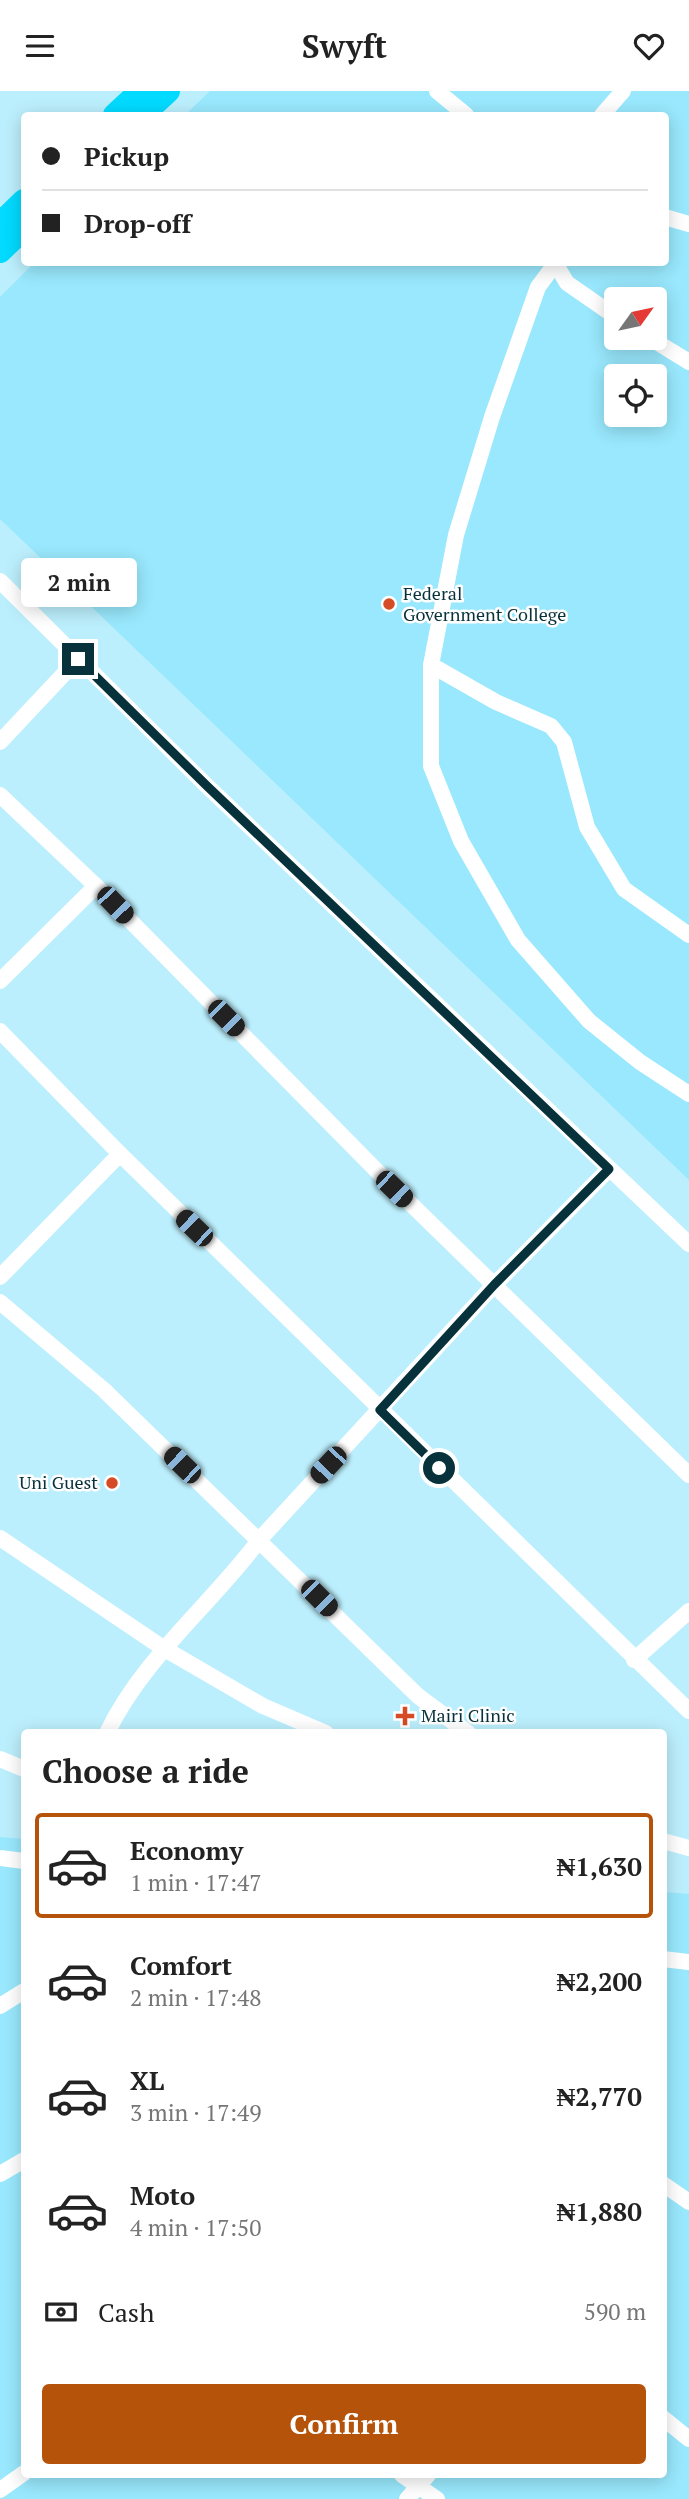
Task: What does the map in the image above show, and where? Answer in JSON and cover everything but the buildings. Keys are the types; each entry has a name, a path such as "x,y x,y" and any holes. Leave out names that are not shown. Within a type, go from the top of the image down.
{"highway":[{"path":"118,112 141,91"},
{"path":"145,112 168,91"},
{"path":"0,224 21,204"},
{"path":"0,251 21,232"}],"street":[{"path":"437,91 462,112"},
{"path":"604,112 622,91"},
{"path":"669,217 689,224"},
{"path":"553,266 538,287 456,535 431,665 431,765 461,841 518,940 589,1021 640,1062 689,1094"},
{"path":"557,266 567,283 604,309"},
{"path":"667,348 689,362"},
{"path":"0,581 207,786 689,1244"},
{"path":"0,742 78,659"},
{"path":"431,665 496,702 551,726 564,742 576,777 587,827 624,889 689,935"},
{"path":"0,795 96,886 374,1169 689,1475"},
{"path":"0,981 96,886"},
{"path":"0,1031 120,1154 689,1711"},
{"path":"0,1277 120,1154"},
{"path":"110,1729 163,1649 238,1568 260,1539 494,1285 609,1169"},
{"path":"0,1303 104,1390 260,1539 418,1696 463,1729"},
{"path":"0,1538 163,1649 263,1706 317,1729"},
{"path":"634,1660 689,1611"},
{"path":"0,1759 21,1768"},
{"path":"667,1842 689,1848"},
{"path":"0,1858 21,1861"},
{"path":"667,1959 689,1962"},
{"path":"0,2005 21,1993"},
{"path":"0,2174 21,2162"},
{"path":"667,2187 689,2202"},
{"path":"667,2421 689,2439"},
{"path":"0,2490 21,2475"},
{"path":"407,2499 424,2480 437,2499"}],"shaded area":[{"name":"Federal Government College","path":"210,91 689,91 689,1180 0,519 0,297 31,266 669,266 669,112 188,112"},
{"path":"0,1837 21,1839 21,2478 667,2478 667,1892 689,1894 689,2499 0,2499"}],"place":[{"name":"Federal Government College","path":"389,604"},
{"name":"Uni Guest","path":"112,1483"},
{"name":"Mairi Clinic","path":"405,1716"}],"route":[{"path":"78,659 207,786 609,1169 494,1285 380,1410 439,1468"}]}
